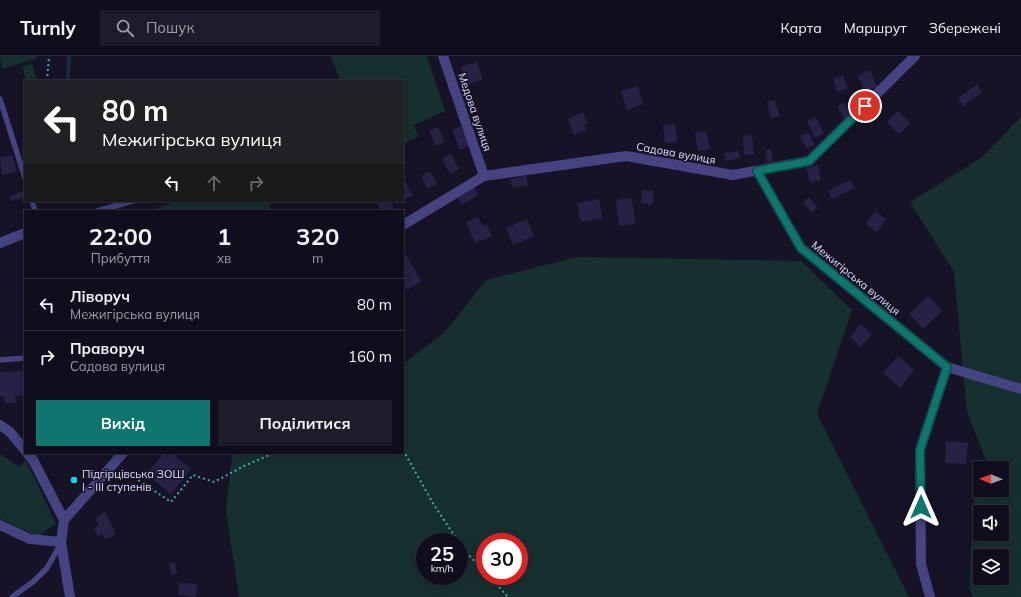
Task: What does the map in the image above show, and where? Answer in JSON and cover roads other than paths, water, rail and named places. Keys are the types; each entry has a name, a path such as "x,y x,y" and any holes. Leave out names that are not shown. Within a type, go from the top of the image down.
{"street":[{"name":"Медова вулиця","path":"443,56 484,176"},
{"name":"Садова вулиця","path":"404,224 484,176 626,156 732,175 809,161 915,56"},
{"name":"Межигірська вулиця","path":"757,171 801,248 947,367 1021,389"},
{"path":"0,243 24,233"},
{"path":"930,597 921,564 920,450 947,367"},
{"path":"0,425 10,432 24,449"},
{"path":"28,454 33,460 64,520"},
{"path":"70,597 61,542 64,520 122,454"},
{"path":"0,525 30,539 61,542"}],"lane":[{"path":"0,98 24,175"},
{"path":"108,210 130,202"},
{"path":"0,360 24,358"},
{"path":"12,597 34,581 47,568 61,542"}],"waterway":[{"path":"68,80 69,56"}],"place":[{"name":"Підгірцівська ЗОШ І - ІІІ ступенів","path":"74,480"}]}
